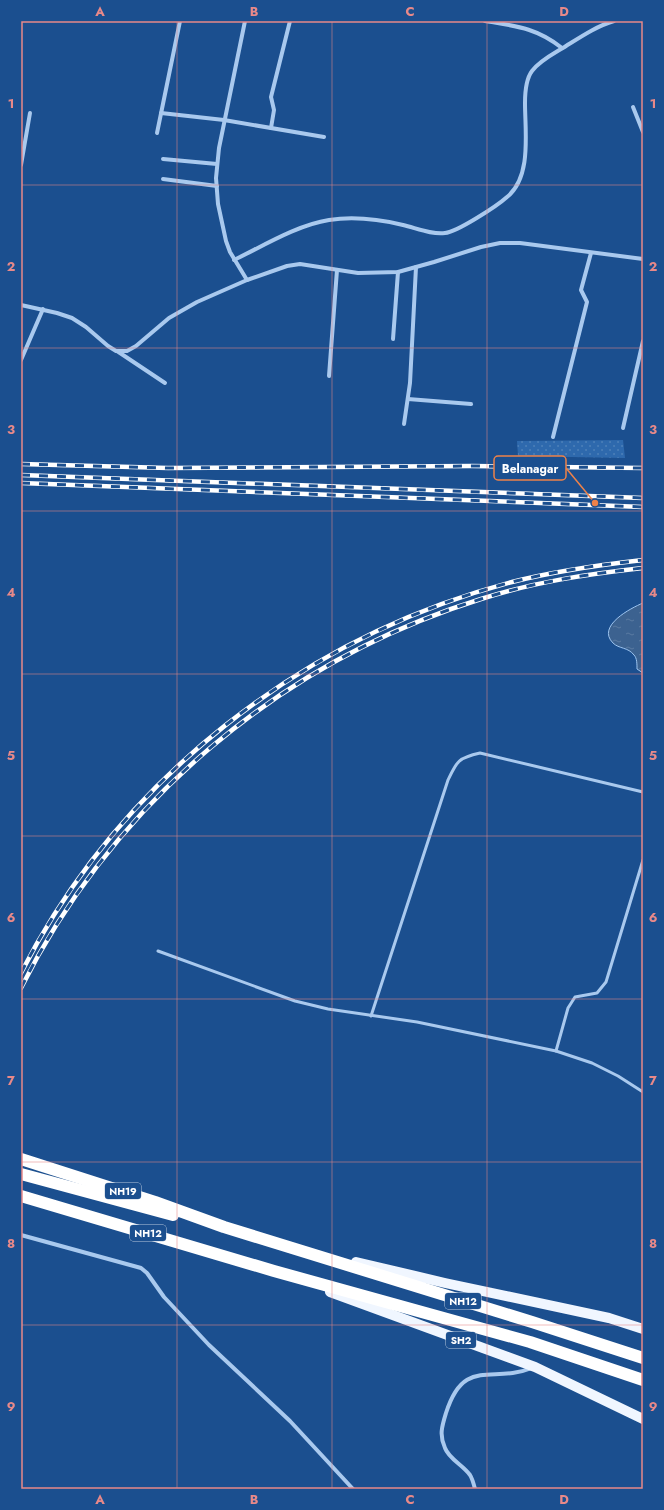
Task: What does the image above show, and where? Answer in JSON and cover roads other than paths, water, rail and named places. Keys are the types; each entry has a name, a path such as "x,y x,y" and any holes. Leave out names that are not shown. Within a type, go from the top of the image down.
{"highway":[{"name":"NH19","path":"21,1159 148,1199 224,1227"},
{"name":"NH12","path":"21,1174 148,1209 224,1227 643,1358"},
{"name":"NH12","path":"21,1196 274,1271 530,1342 643,1380"}],"main road":[{"path":"282,1245 445,1283 609,1318 643,1329"},
{"name":"SH2","path":"274,1271 535,1367 643,1419"}],"street":[{"path":"157,133 180,21"},
{"path":"245,21 224,120 217,164 218,204 226,241 234,260 245,278"},
{"path":"271,128 274,110 271,97 290,21"},
{"path":"485,21 514,26 539,33 550,38 562,48"},
{"path":"234,260 293,231 328,220 370,218 444,234 463,226 507,198 515,189 520,180 525,157 525,95 527,82 532,71 562,48 594,29 614,21"},
{"path":"633,107 643,132"},
{"path":"21,165 30,113"},
{"path":"161,113 224,120 324,138"},
{"path":"163,159 217,164"},
{"path":"163,179 217,186"},
{"path":"116,351 127,351 136,346 169,318 245,278 287,266 300,264 358,273 398,272 481,247 500,243 520,243 643,259"},
{"path":"553,437 586,308 586,297 581,290 591,253"},
{"path":"404,424 411,362 416,267"},
{"path":"329,376 337,270"},
{"path":"393,339 398,272"},
{"path":"21,306 43,309 72,318 86,327 108,346 165,384"},
{"path":"21,360 43,309"},
{"path":"623,428 643,341"},
{"path":"408,399 471,404"},
{"path":"21,1235 141,1268 147,1273 164,1297 209,1345 290,1421 353,1489"},
{"path":"475,1489 470,1475 445,1450 441,1439 440,1430 450,1401 458,1387 469,1378 484,1374 513,1374 535,1367"}],"lane":[{"path":"371,1016 448,780 456,762 467,756 480,753 643,792"},
{"path":"556,1051 568,1008 575,997 597,993 606,982 643,860"},
{"path":"158,951 295,1001 328,1009 417,1022 556,1051 592,1063 618,1076 643,1092"}],"water":[{"path":"643,603 643,673 637,669 636,658 632,652 613,643 609,637 609,630 617,618"}],"railway":[{"path":"21,464 168,468 472,466 643,468"},
{"path":"21,475 643,498"},
{"path":"21,483 643,507"},
{"path":"21,973 62,903 110,838 165,779 225,725 291,679 361,639 435,607 528,578 577,569 643,560"},
{"path":"21,988 59,920 104,857 155,800 211,747 273,700 338,660 408,626 481,599 561,579 643,568"}],"place":[{"name":"Belanagar","path":"595,503"}]}
